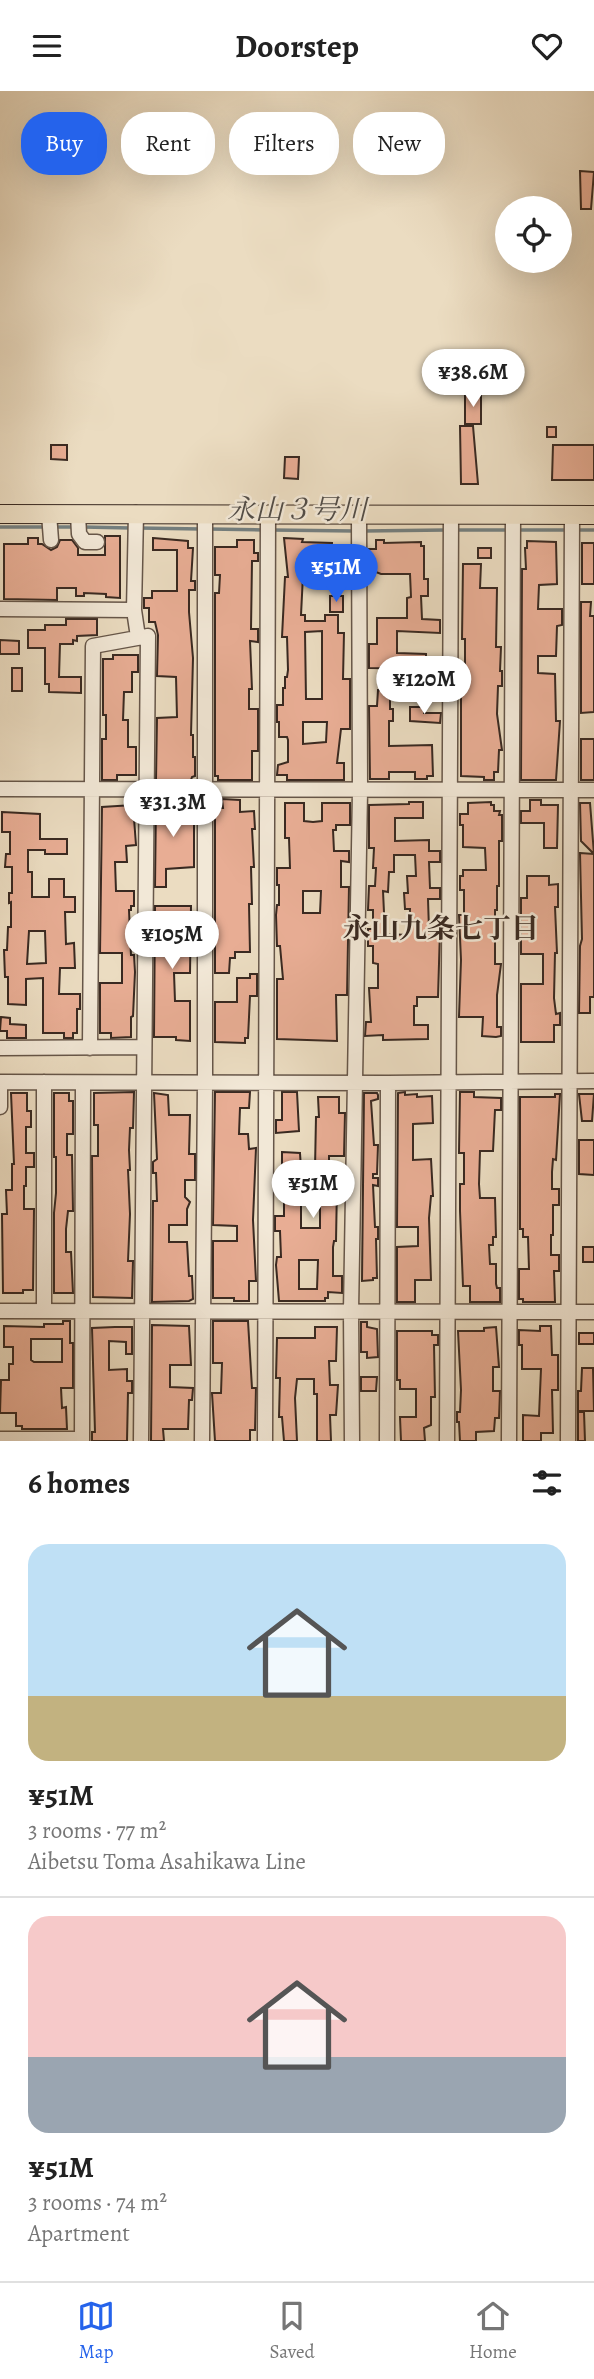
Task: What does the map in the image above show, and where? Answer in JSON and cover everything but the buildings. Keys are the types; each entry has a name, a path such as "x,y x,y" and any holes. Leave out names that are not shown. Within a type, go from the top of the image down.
{"main road":[{"path":"0,514 50,527 79,523 451,526 572,524 594,515"}],"street":[{"path":"79,523 85,542 97,542"},
{"path":"136,523 134,610 138,637"},
{"path":"265,1441 268,523"},
{"path":"202,1441 205,524"},
{"path":"352,1441 351,1311 360,790 359,524"},
{"path":"568,1441 572,524"},
{"path":"509,1441 513,525"},
{"path":"447,1441 451,526"},
{"path":"0,609 134,610"},
{"path":"90,1048 93,646 148,636 141,1441"},
{"path":"0,789 594,790"},
{"path":"0,1048 144,1047"},
{"path":"0,1107 0,1082 594,1081"},
{"path":"44,1082 44,1310"},
{"path":"0,1439 82,1440 83,1083"},
{"path":"387,1441 388,1083"},
{"path":"0,1311 594,1312"}],"waterway":[{"name":"永山３号川","path":"0,527 47,527"},
{"name":"永山３号川","path":"55,527 75,527"},
{"name":"永山３号川","path":"83,527 131,528"},
{"name":"永山３号川","path":"139,528 201,529"},
{"name":"永山３号川","path":"209,529 264,530"},
{"name":"永山３号川","path":"272,530 355,531"},
{"name":"永山３号川","path":"363,531 446,530"},
{"name":"永山３号川","path":"454,530 509,530"},
{"name":"永山３号川","path":"517,530 568,530"},
{"name":"永山３号川","path":"576,530 594,530"}],"district":[{"name":"永山九条七丁目","path":"441,928"}]}
